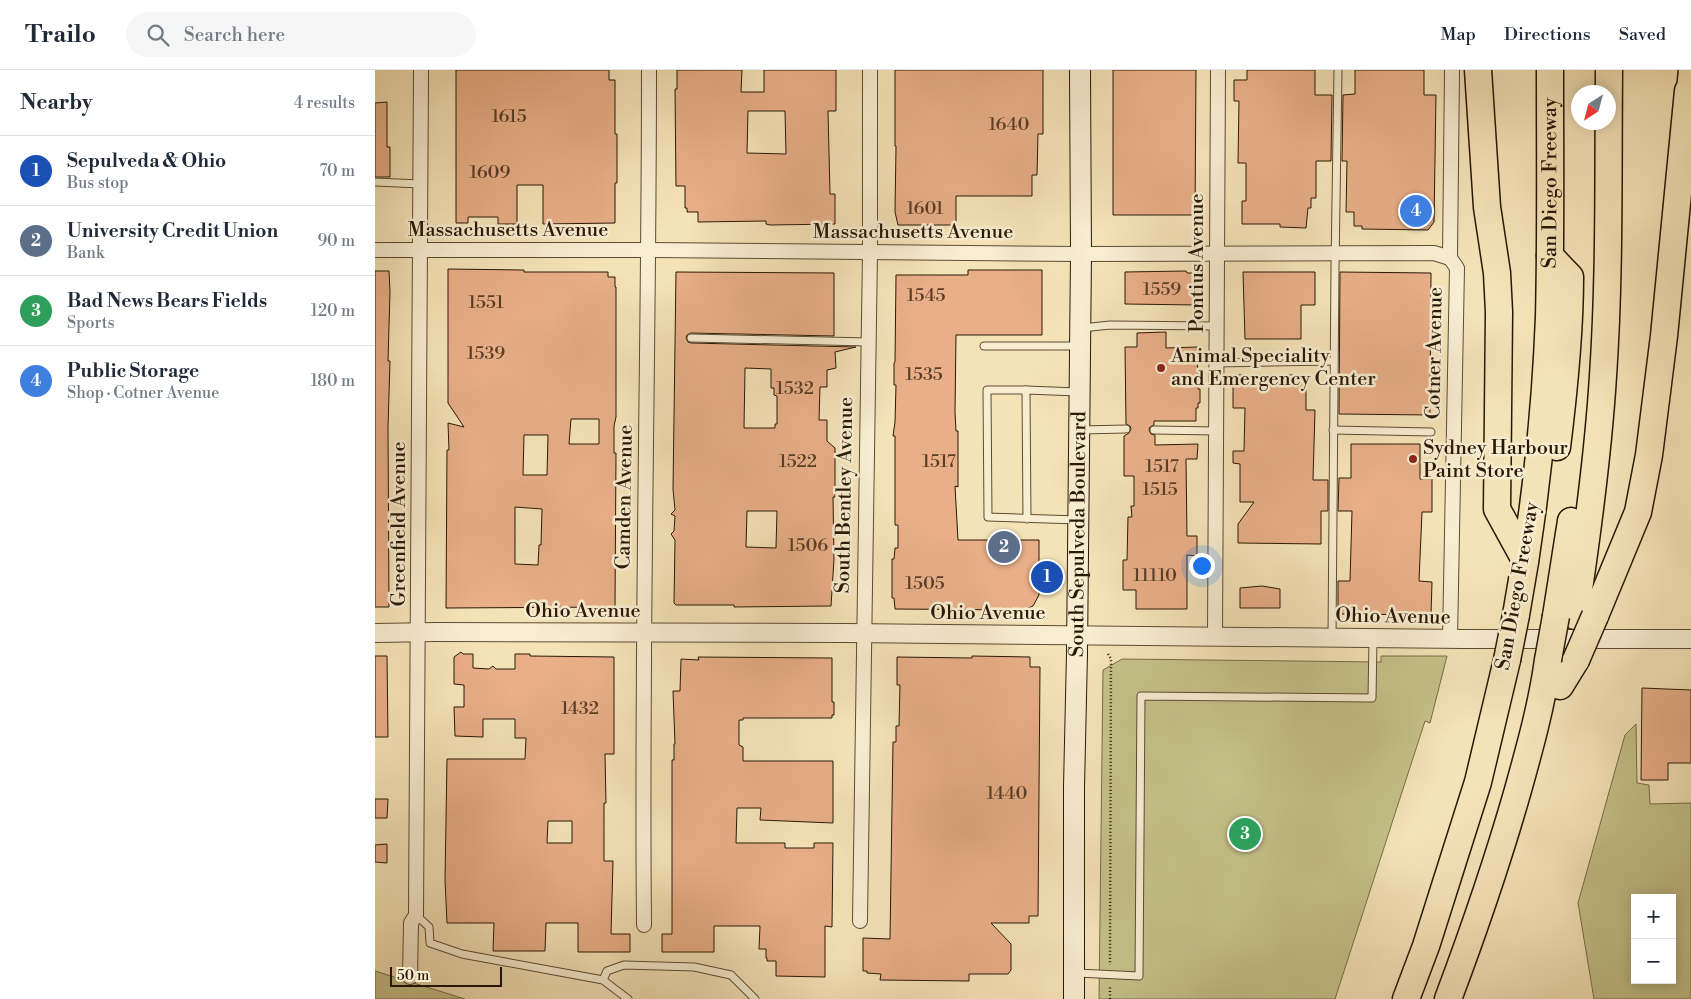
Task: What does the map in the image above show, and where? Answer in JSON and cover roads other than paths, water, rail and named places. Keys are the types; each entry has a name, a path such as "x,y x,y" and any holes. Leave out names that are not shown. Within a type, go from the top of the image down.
{"highway":[{"path":"1478,70 1487,207 1497,274 1499,312 1497,509 1525,560"},
{"name":"San Diego Freeway","path":"1467,999 1519,850 1560,686 1544,660 1555,616 1525,560 1541,437 1546,364 1550,256 1550,70"},
{"name":"San Diego Freeway","path":"1406,999 1426,946 1478,782 1544,660 1595,460 1603,377 1606,312 1609,70"},
{"path":"1555,616 1638,512 1649,455 1664,336 1690,86"},
{"path":"1550,256 1569,277 1570,315 1564,393 1548,527 1555,616"},
{"path":"1424,999 1444,946 1492,796 1544,660"},
{"path":"1448,999 1474,930 1503,842 1528,754 1545,682 1544,660"}],"main road":[{"name":"South Sepulveda Boulevard","path":"1074,999 1074,787 1081,254 1080,70"}],"street":[{"name":"Greenfield Avenue","path":"410,977 411,923 416,915 421,70"},
{"name":"Camden Avenue","path":"644,925 644,633 649,250 649,70"},
{"name":"South Bentley Avenue","path":"860,921 870,252 869,70"},
{"name":"Pontius Avenue","path":"1215,636 1218,70"},
{"name":"Cotner Avenue","path":"1450,639 1457,268 1449,258 1452,70"},
{"name":"Massachusetts Avenue","path":"375,250 649,250 1081,254 1335,252 1434,253 1449,258"},
{"name":"Ohio Avenue","path":"375,633 863,633 1450,639 1691,639"}],"lane":[{"path":"1332,637 1338,70"},
{"path":"375,182 420,184"},
{"path":"984,346 1080,337 1109,325 1216,326"},
{"path":"691,338 868,342"},
{"path":"1216,363 1334,361"},
{"path":"1078,520 988,517 987,390 1079,392"},
{"path":"1026,390 1027,519"},
{"path":"1079,430 1126,429"},
{"path":"1155,430 1216,431"},
{"path":"1333,430 1431,432"},
{"path":"1074,972 1139,976 1141,696 1372,698 1373,638"},
{"path":"416,915 429,927 430,943 462,954 603,980 628,999"},
{"path":"603,980 607,971 624,965 694,966 731,975 755,999"}],"place":[{"name":"Public Storage","path":"1416,211"},
{"name":"Animal Speciality and Emergency Center","path":"1161,368"},
{"name":"Sydney Harbour Paint Store","path":"1413,459"},
{"name":"University Credit Union","path":"1004,547"},
{"name":"Sepulveda & Ohio","path":"1047,577"},
{"name":"Bad News Bears Fields","path":"1245,834"}]}
